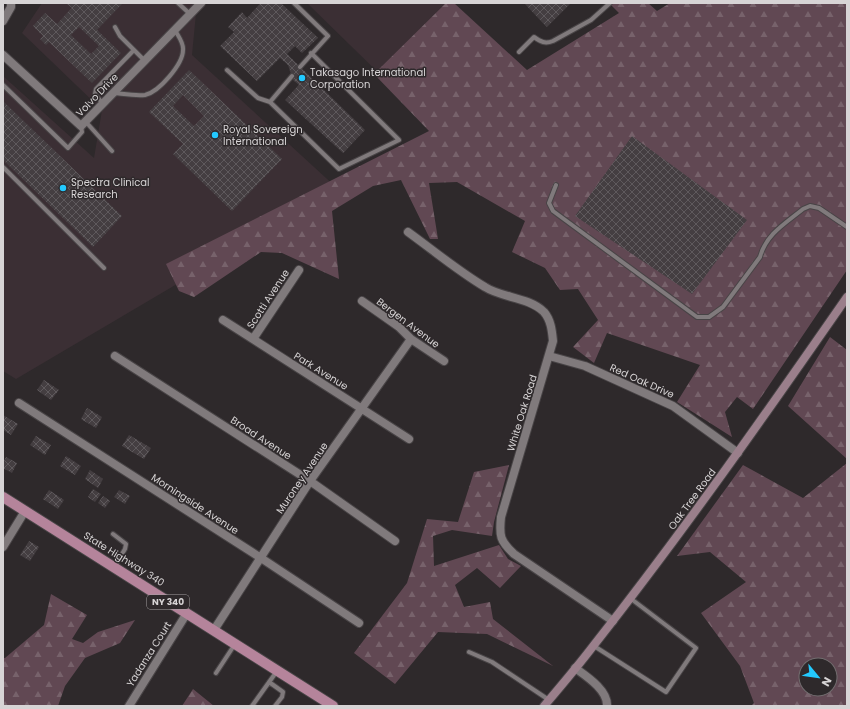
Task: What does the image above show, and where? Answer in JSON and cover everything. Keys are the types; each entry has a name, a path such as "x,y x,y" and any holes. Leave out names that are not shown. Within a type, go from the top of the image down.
{"main road":[{"name":"State Highway 340","path":"3,497 333,706"}],"street":[{"name":"Volvo Drive","path":"3,55 83,124 201,3"},
{"path":"3,21 11,5"},
{"name":"White Oak Road","path":"408,232 486,288 502,295 534,305 544,313 551,326 553,341 500,517 500,531 504,545 514,554 613,621"},
{"name":"Scotti Avenue","path":"254,339 299,270"},
{"name":"Oak Tree Road","path":"547,703 594,646 738,453 847,297"},
{"name":"Bergen Avenue","path":"362,301 399,327 411,340 444,361"},
{"name":"Park Avenue","path":"222,320 409,439"},
{"name":"Muroney Avenue","path":"214,630 310,481 411,340"},
{"name":"Broad Avenue","path":"115,356 310,481 395,541"},
{"name":"Red Oak Drive","path":"549,356 585,366 673,406 738,453"},
{"name":"Morningside Avenue","path":"19,403 261,558 359,623"},
{"path":"3,547 25,511"},
{"name":"Yadanza Court","path":"129,706 187,613"},
{"path":"575,668 600,689 607,703 606,706"}],"lane":[{"path":"178,3 190,15"},
{"path":"294,3 328,36 300,66"},
{"path":"519,52 534,37 542,43 547,44 553,41 591,20 610,3"},
{"path":"115,27 120,36 145,61"},
{"path":"113,93 146,95 161,86 181,60 184,50 183,44 175,30"},
{"path":"103,104 95,94 96,89 134,50"},
{"path":"227,70 258,98 270,102 339,169 400,140 311,54"},
{"path":"270,102 292,76"},
{"path":"3,85 68,148 82,132 83,124"},
{"path":"83,124 112,151"},
{"path":"3,167 104,268"},
{"path":"556,185 549,203 553,211 697,317 709,317 723,307 760,257 768,238 803,209 810,206 815,206 847,228"},
{"path":"113,534 126,544 125,549 114,567"},
{"path":"594,646 666,692 696,648 630,598"},
{"path":"216,673 235,644"},
{"path":"469,652 492,662 547,703"},
{"path":"252,706 277,670"},
{"path":"269,682 283,692 282,697 275,706"}],"shaded area":[{"path":"42,3 197,3 192,55 338,189 16,379 3,371 3,76 94,158 102,110 22,33"},
{"path":"307,3 444,3 528,77 438,131"}],"green space":[{"path":"446,3 454,3 527,70 619,13 609,3 648,3 657,11 670,3 847,3 847,270 753,409 737,397 725,412 732,437 677,402 700,365 607,333 594,363 573,347 598,320 578,289 560,290 545,268 512,252 525,221 457,182 429,183 438,239 430,239 401,180 373,186 332,211 339,279 282,253 261,252 194,297 179,291 166,264 429,131 374,74"},
{"path":"830,337 847,350 847,459 788,406"},
{"path":"847,463 847,706 751,706 754,703 740,666 701,613 746,582 710,552 677,556 743,465 803,498"},
{"path":"509,465 494,522 492,536 452,530 433,536 434,566 499,545 508,559 521,566 500,588 477,568 455,585 464,607 490,602 493,619 553,666 487,634 438,632 395,684 354,653 407,583 427,519 458,522 474,472"},
{"path":"51,594 87,615 72,639 83,643 98,632 135,620 120,643 85,658 65,686 58,706 3,706 3,658 5,658 44,625"},
{"path":"193,689 214,706 182,706"}],"building":[{"path":"66,3 123,3 97,30 121,53 92,83 49,42 46,45 40,39 43,36 33,26 45,13 57,24 72,8","holes":["79,27 99,46 91,54 71,35"]},
{"name":"Takasago International Corporation","path":"261,3 281,3 318,38 302,53 295,46 287,54 365,130 343,153 285,100 299,85 293,80 288,65 280,58 257,81 220,46 234,32 228,27 242,12 247,18"},
{"path":"524,3 571,3 547,27"},
{"name":"Royal Sovereign International","path":"189,70 282,159 232,211 173,154 183,144 149,112","holes":["183,95 204,116 194,126 173,106"]},
{"name":"Spectra Clinical Research","path":"3,101 122,216 93,247 3,160"},
{"path":"632,136 747,220 692,294 575,216"},
{"path":"44,380 59,390 51,400 37,390"},
{"path":"87,408 102,417 96,428 81,419"},
{"path":"3,415 18,424 11,435 3,430"},
{"path":"129,435 151,448 144,459 122,446"},
{"path":"36,436 51,445 45,455 30,445"},
{"path":"66,456 81,466 75,475 60,466"},
{"path":"6,457 17,463 12,473 3,468 3,463"},
{"path":"90,470 103,479 98,488 85,479"},
{"path":"93,489 101,494 95,502 88,497"},
{"path":"49,490 64,500 58,509 43,499"},
{"path":"119,490 130,496 125,504 114,497"},
{"path":"103,496 110,501 105,508 98,503"},
{"path":"29,541 39,547 30,561 20,555"}],"place":[{"name":"Takasago International Corporation","path":"302,78"},
{"name":"Royal Sovereign International","path":"215,135"},
{"name":"Spectra Clinical Research","path":"63,188"}]}
